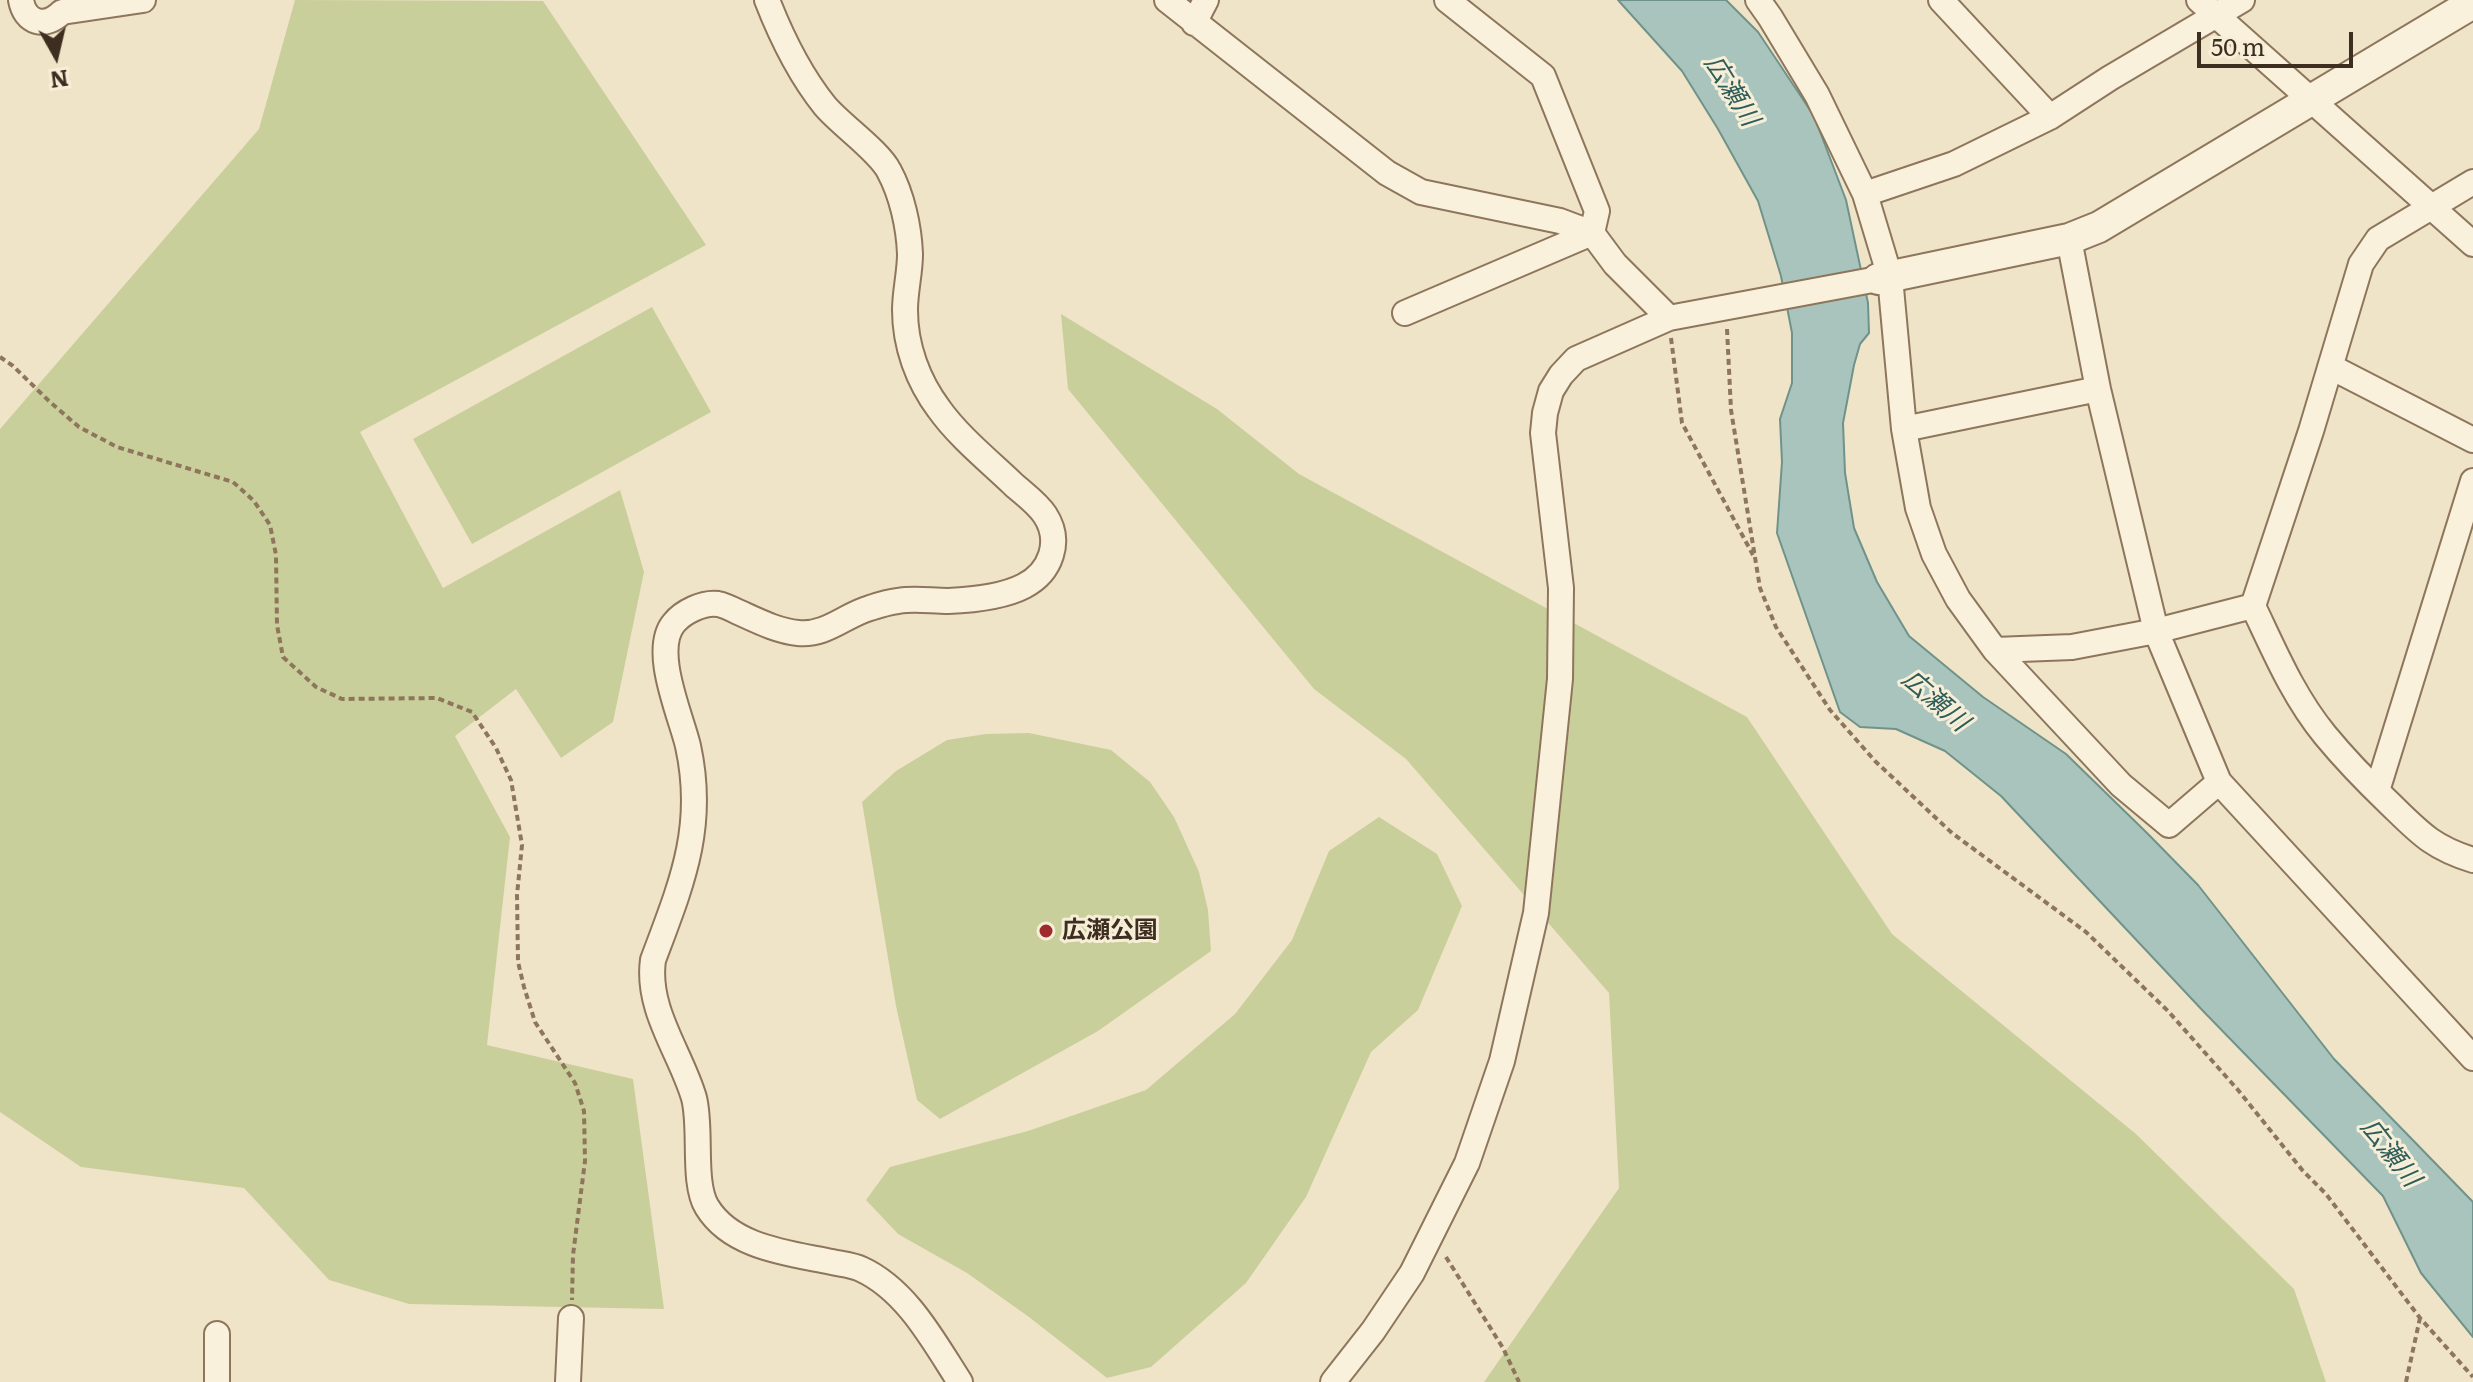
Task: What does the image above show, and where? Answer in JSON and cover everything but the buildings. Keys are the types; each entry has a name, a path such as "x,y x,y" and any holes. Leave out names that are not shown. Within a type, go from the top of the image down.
{"street":[{"path":"21,0 26,15 35,22 45,23 62,12 143,0"},
{"path":"767,0 794,58 825,105 888,169 903,208 910,252 905,314 915,370 940,411 989,462 1041,509 1051,528 1053,553 1033,581 1013,592 951,601 900,600 866,609 831,628 809,633 794,633 759,622 719,604 705,605 675,621 665,643 666,661 688,746 695,794 694,822 686,871 653,960 651,974 658,1012 694,1100 700,1152 698,1166 705,1205 722,1224 741,1237 773,1250 860,1268 892,1289 925,1329 960,1382"},
{"path":"1167,0 1387,173 1421,192 1560,221 1592,233 1615,264 1669,318"},
{"path":"1194,23 1206,0"},
{"path":"1447,0 1543,76 1597,211 1592,233"},
{"path":"1758,0 1817,95 1865,194 1884,278 1918,508 1934,554 1958,599 1995,650 2121,785 2169,825 2219,782"},
{"path":"1941,0 2050,117"},
{"path":"1865,194 1954,164 2050,117 2207,7 2242,0"},
{"path":"1333,1382 1381,1320 1412,1273 1467,1163 1502,1061 1536,913 1560,679 1561,588 1543,433 1551,391 1561,375 1576,359 1669,318 1884,278 2069,239 2099,227 2473,3"},
{"path":"2207,7 2473,244"},
{"path":"2473,182 2378,239 2361,264 2331,367 2253,606 2279,662 2324,734 2377,791 2434,845 2473,860"},
{"path":"1405,313 1592,233"},
{"path":"2069,239 2098,389 2156,631 2219,782 2473,1058"},
{"path":"2331,367 2473,440"},
{"path":"1904,429 2098,389"},
{"path":"2377,791 2473,481"},
{"path":"1995,650 2072,647 2156,631 2253,606"},
{"path":"568,1382 571,1318"},
{"path":"217,1334 217,1382"}],"path":[{"path":"1669,318 1682,423 1756,561"},
{"path":"1727,321 1731,410 1760,588 1776,627 1830,710 1875,761 1952,833 2086,932 2168,1011 2326,1194 2420,1318 2473,1377"},
{"path":"0,357 79,427 117,447 233,482 254,501 270,525 276,555 277,625 283,657 316,687 342,699 437,698 472,712 496,748 511,780 522,845 517,895 521,975 535,1022 575,1083 584,1111 585,1161 573,1255 571,1318"},
{"path":"1432,1234 1503,1348 1519,1382"},
{"path":"2406,1382 2420,1318"}],"green space":[{"path":"295,0 543,1 706,245 360,432 443,588 620,490 644,572 613,722 561,758 516,689 455,736 510,837 487,1045 633,1079 664,1309 409,1304 329,1280 244,1188 81,1167 0,1112 0,429 259,129"},
{"path":"652,307 711,412 472,544 413,439"},
{"path":"1061,314 1217,409 1299,474 1747,717 1892,934 2136,1134 2294,1289 2326,1382 1484,1382 1619,1188 1609,993 1406,759 1314,689 1068,389"},
{"name":"広瀬公園","path":"1029,733 1111,750 1150,782 1174,817 1199,872 1208,910 1211,951 1098,1031 940,1119 917,1100 896,1006 862,802 896,771 947,740 986,734"},
{"path":"1379,817 1437,854 1462,906 1418,1010 1371,1052 1306,1197 1246,1283 1151,1367 1107,1378 967,1273 898,1234 866,1200 890,1167 1028,1131 1146,1090 1235,1014 1292,940 1329,851"}],"water":[{"name":"広瀬川","path":"1618,0 1726,0 1758,32 1814,116 1846,200 1868,303 1869,333 1860,344 1843,423 1845,473 1854,528 1877,582 1909,636 1983,697 2066,754 2198,885 2334,1059 2473,1202 2473,1337 2421,1273 2383,1196 2001,796 1945,751 1896,729 1860,727 1840,712 1777,533 1782,462 1780,419 1792,383 1792,333 1781,276 1758,201 1682,71"}],"place":[{"name":"広瀬公園","path":"1046,931"}]}
